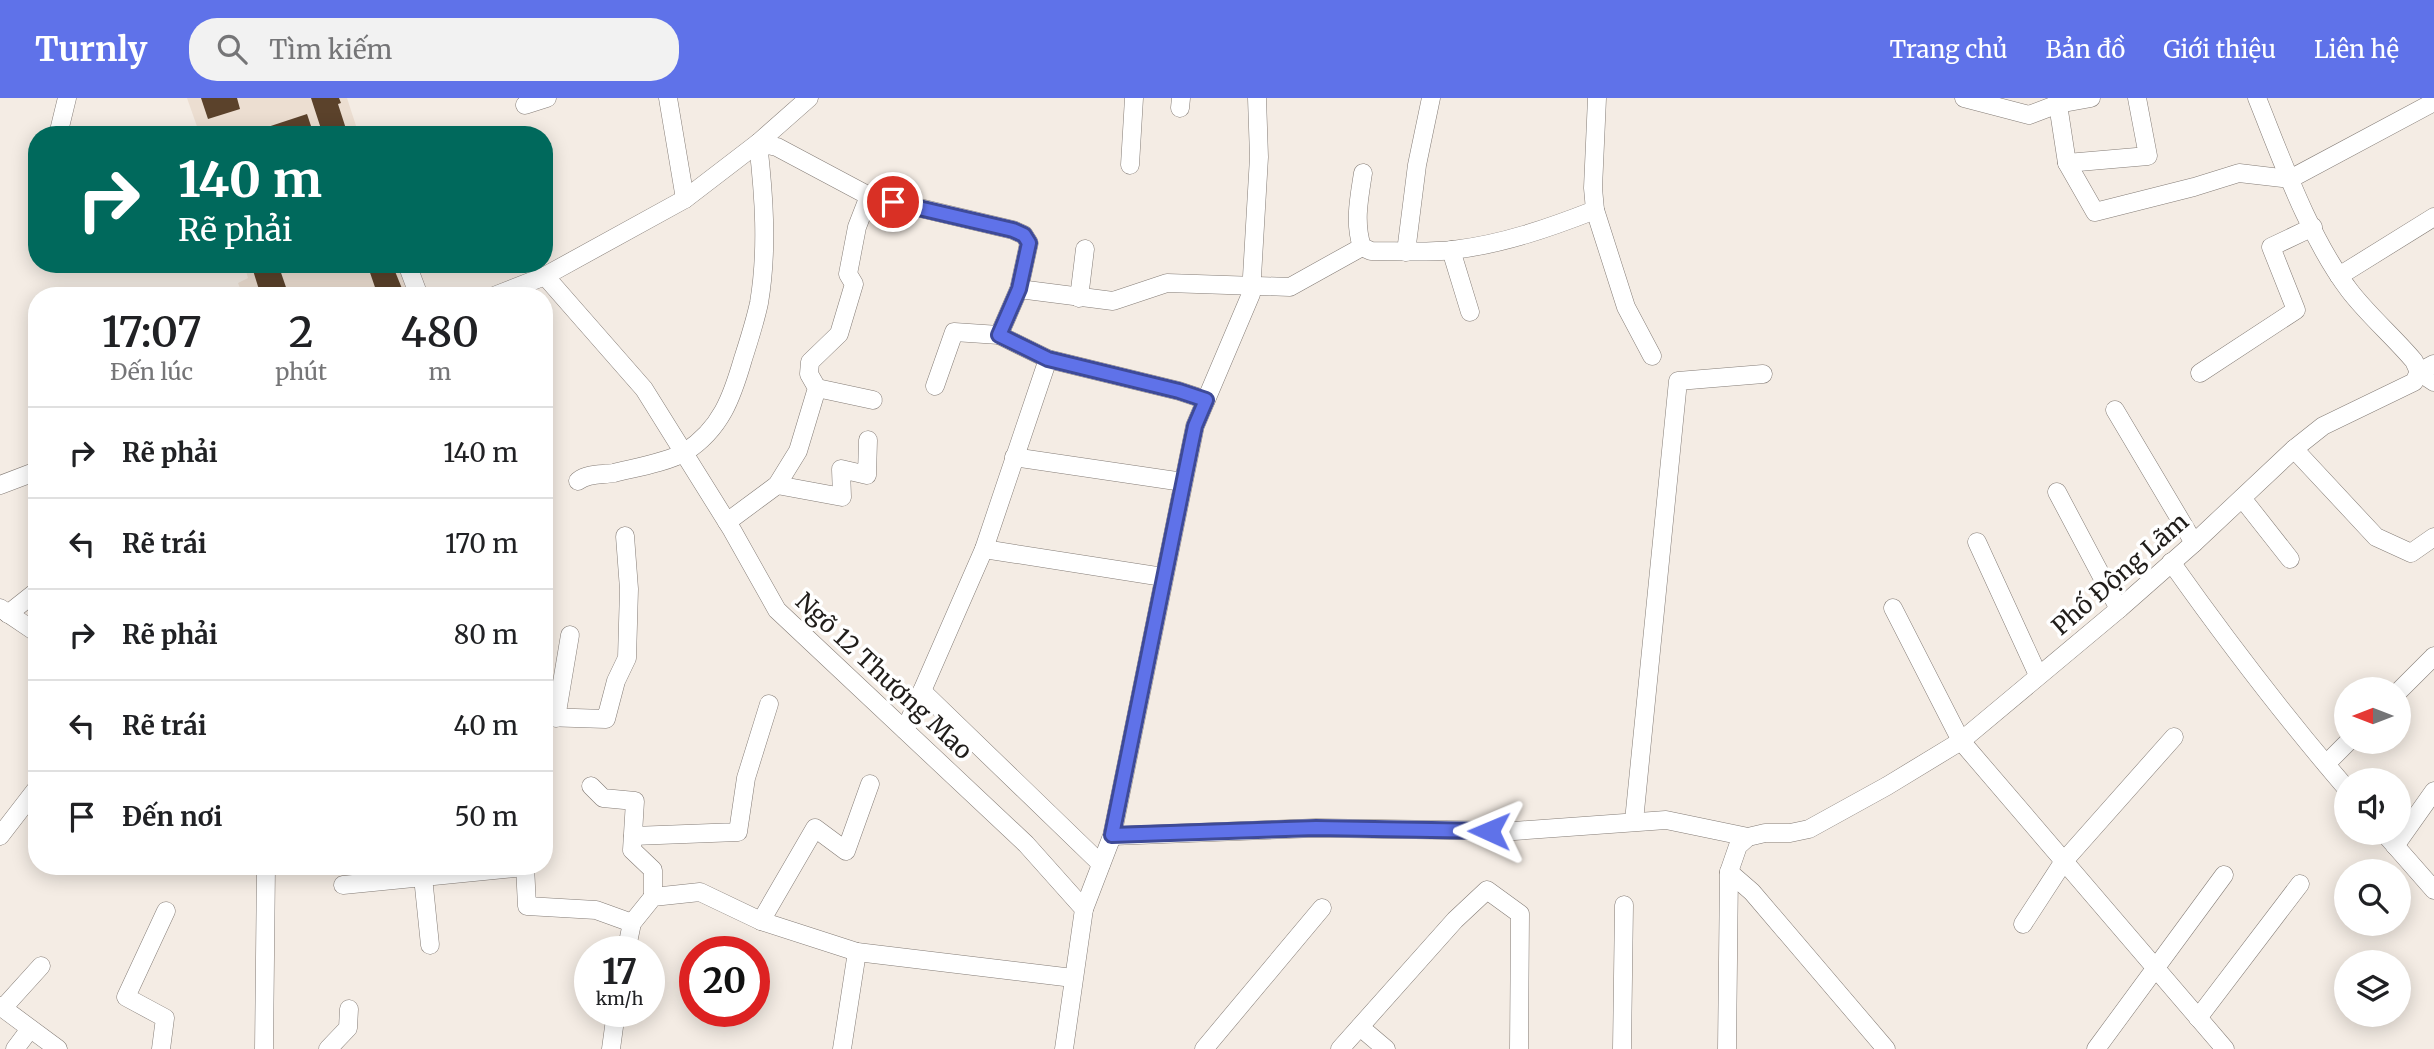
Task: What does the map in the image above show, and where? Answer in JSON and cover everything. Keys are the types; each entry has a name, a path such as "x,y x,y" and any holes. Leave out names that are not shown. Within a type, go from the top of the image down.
{"street":[{"path":"60,126 67,98"},
{"path":"525,105 547,98"},
{"path":"668,98 685,199"},
{"path":"553,272 685,199 758,143 809,98"},
{"path":"1130,165 1134,98"},
{"path":"1064,1049 1084,909 1112,835 1195,426 1251,294 1259,157 1257,98"},
{"path":"1406,252 1417,165 1431,98"},
{"path":"1597,98 1593,188 1595,210 1626,307 1651,356"},
{"path":"1964,98 2029,115 2058,101 2091,98"},
{"path":"2067,163 2148,156 2137,98"},
{"path":"2257,98 2290,179 2339,276 2414,361 2427,368 2434,383"},
{"path":"2058,101 2067,163 2095,212 2239,173 2290,179 2434,102"},
{"path":"758,143 777,147 869,196 1013,230 1024,235 1029,243 1019,289 999,335"},
{"path":"578,481 685,452 716,424 724,412 734,390 755,321 762,281 764,202 758,143"},
{"path":"1363,173 1357,211 1357,232 1362,247 1371,251 1451,250 1499,243 1595,210"},
{"path":"727,522 777,485 798,451 817,388 809,374 810,362 839,334 855,284 848,274 856,227 869,196"},
{"path":"2339,276 2434,217"},
{"path":"2200,373 2296,310 2271,247 2313,227"},
{"path":"1019,289 1079,298 1120,300 1167,283 1296,286 1362,247"},
{"path":"1079,298 1085,249"},
{"path":"1451,250 1470,312"},
{"path":"517,287 550,273"},
{"name":"Ngõ 12 Thượng Mao","path":"545,276 644,389 727,522 776,610 1026,844 1084,909"},
{"path":"935,386 954,332 999,335 1048,359 1206,400"},
{"path":"905,730 984,549 1048,359"},
{"name":"Phố Động Lãm","path":"1112,835 1316,828 1514,831 1666,820 1748,837 1809,829 1961,741 2119,610 2294,449 2323,426 2414,382 2427,368"},
{"path":"1634,821 1678,381 1763,374"},
{"path":"817,388 873,400"},
{"path":"2115,410 2194,543"},
{"path":"777,485 842,497 841,469 867,475 868,440"},
{"path":"2294,449 2376,537 2411,554 2434,537"},
{"path":"1014,457 1183,482"},
{"path":"0,485 28,474"},
{"path":"2057,492 2119,610"},
{"path":"2242,498 2290,559"},
{"path":"553,718 606,719 616,681 626,658 629,589 625,536"},
{"path":"1977,541 2038,676"},
{"path":"984,549 1163,577"},
{"path":"2171,562 2223,636 2334,774"},
{"path":"28,596 4,611 28,627"},
{"path":"1893,608 1961,741 2225,1049"},
{"path":"553,706 570,635"},
{"path":"2412,678 2434,656"},
{"path":"922,691 1101,864"},
{"path":"633,836 737,832 746,778 769,704"},
{"path":"2023,924 2064,861 2174,737"},
{"path":"2326,764 2336,754"},
{"path":"761,921 815,828 846,851 870,784"},
{"path":"591,786 604,797 635,801 632,850 653,870 653,897 632,923 629,936"},
{"path":"2411,816 2434,791"},
{"path":"0,836 28,800"},
{"path":"1727,1049 1729,872 1738,846 1748,837"},
{"path":"2394,845 2434,890"},
{"path":"1729,872 1752,892 1886,1049"},
{"path":"264,1049 266,875"},
{"path":"342,885 443,875"},
{"path":"525,875 527,906 596,910 632,923"},
{"path":"2096,1049 2224,875"},
{"path":"423,877 430,945"},
{"path":"2198,1018 2300,884"},
{"path":"1339,1049 1455,920 1487,890 1520,914 1519,1049"},
{"path":"653,897 700,892 761,921 857,952 1073,978"},
{"path":"1622,1049 1623,905"},
{"path":"1214,1045 1322,908"},
{"path":"161,1049 165,1018 126,997 166,911"},
{"path":"842,1049 857,952"},
{"path":"41,966 2,1007 58,1049"},
{"path":"328,1049 348,1028 349,1009"},
{"path":"611,1049 614,1027"},
{"path":"1360,1027 1386,1049"},
{"path":"15,1049 30,1029"}],"shaded area":[{"path":"187,98 347,98 356,126 197,126"},
{"path":"247,273 405,273 410,287 240,287 238,283 248,278"}],"building":[{"path":"201,98 237,98 240,109 208,119"},
{"path":"311,98 339,98 341,103 338,104 345,126 320,126"},
{"path":"307,114 311,126 270,126"},
{"path":"254,273 281,273 286,287 258,287"},
{"path":"370,273 396,273 401,287 375,287"}],"route":[{"path":"893,202 1013,230 1024,235 1029,243 1019,289 999,335 1048,359 1206,400 1195,426 1112,835 1316,828 1489,831"}]}
